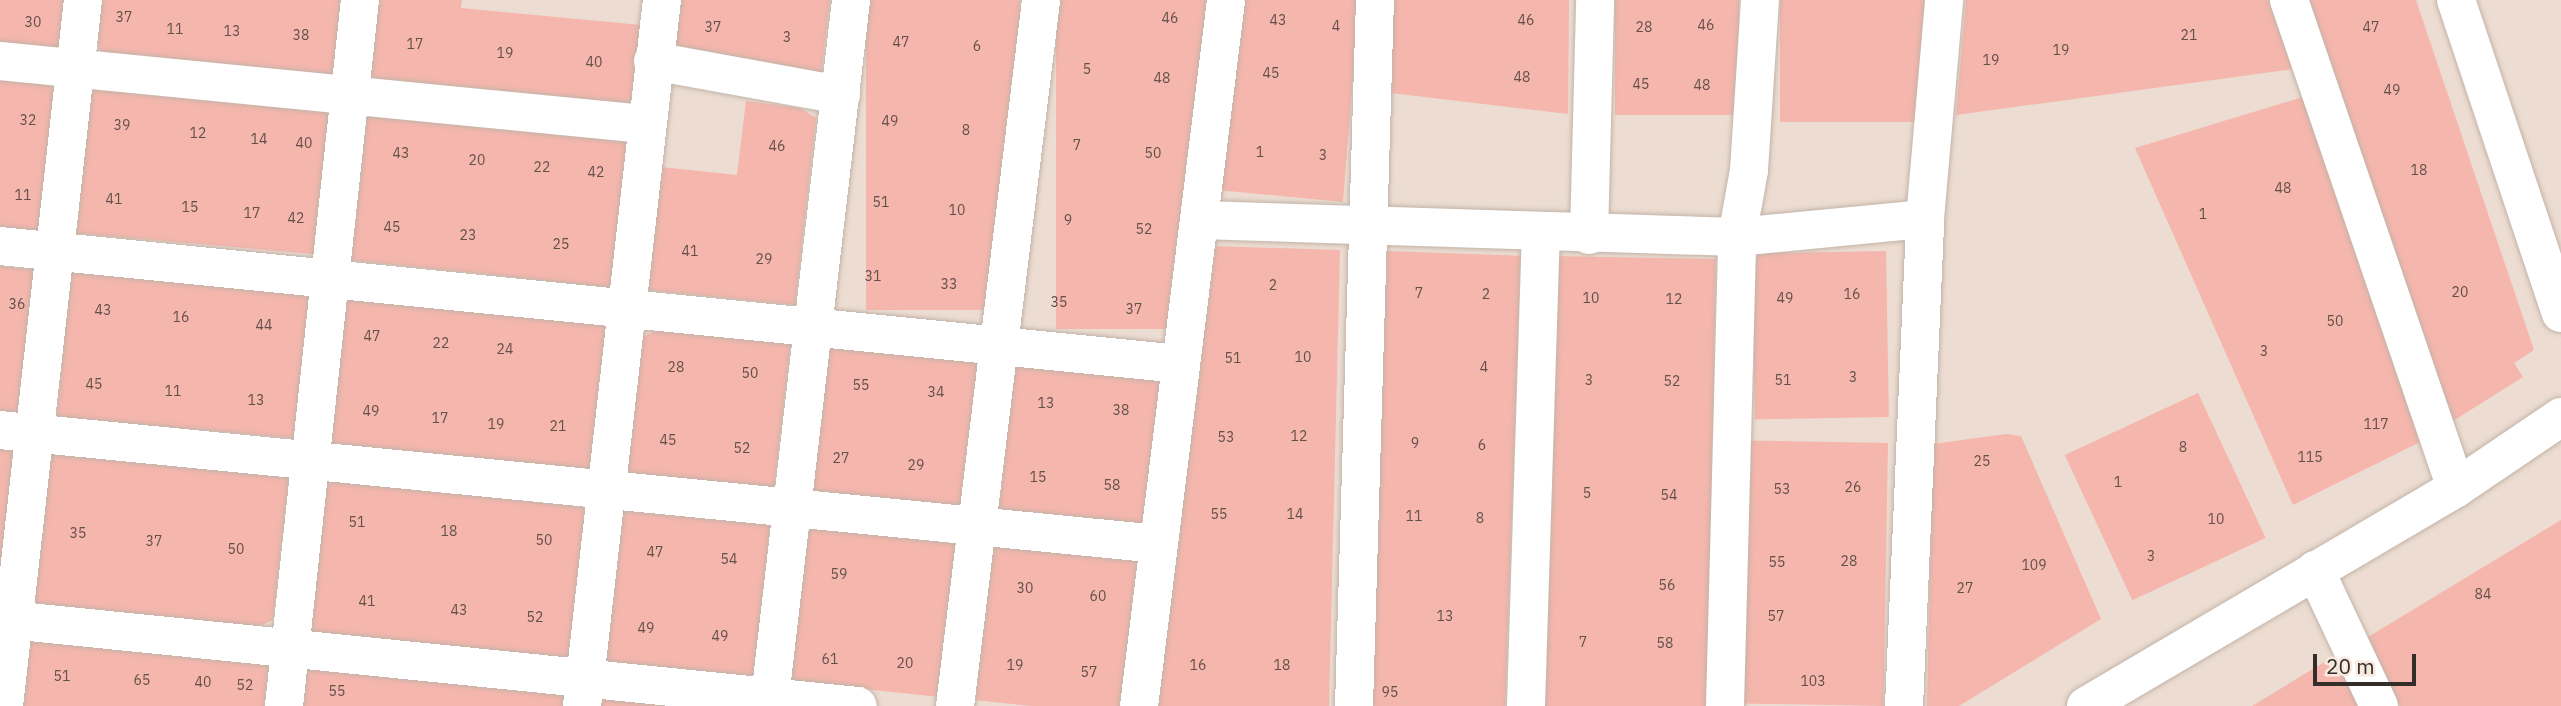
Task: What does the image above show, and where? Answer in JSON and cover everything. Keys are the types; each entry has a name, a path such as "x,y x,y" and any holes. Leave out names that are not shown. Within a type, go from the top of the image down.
{"street":[{"path":"4,706 18,432 57,251 82,0"},
{"path":"284,706 360,0"},
{"path":"584,692 603,490 644,124 662,0"},
{"path":"769,701 852,0"},
{"path":"955,706 1041,0"},
{"path":"1139,706 1226,0"},
{"path":"1354,706 1376,0"},
{"path":"1589,235 1595,0"},
{"path":"1725,706 1737,237 1749,170 1760,0"},
{"path":"1904,706 1925,219 1944,0"},
{"path":"2289,0 2456,488"},
{"path":"2456,0 2561,313"},
{"path":"0,61 644,124"},
{"path":"653,61 841,94"},
{"path":"1201,219 1541,234 1737,237 1925,219"},
{"path":"1526,706 1541,234"},
{"path":"0,246 812,323 998,342 1181,365"},
{"path":"2090,705 2456,488 2561,417"},
{"path":"18,432 1158,544"},
{"path":"2315,570 2379,706"},
{"path":"7,620 290,648 584,692 858,706"}],"building":[{"path":"0,0 68,0 63,50 0,43"},
{"path":"100,0 343,0 334,77 101,53 96,35"},
{"path":"379,0 462,0 461,8 641,25 631,107 370,80"},
{"path":"679,0 830,0 821,74 683,55 675,45"},
{"path":"866,0 1020,0 1020,310 866,310"},
{"path":"1056,0 1211,0 1211,329 1056,329"},
{"path":"1244,0 1359,0 1343,202 1217,190"},
{"path":"1393,0 1569,0 1568,114 1391,93"},
{"path":"1615,0 1739,0 1739,115 1615,115"},
{"path":"1780,0 1924,0 1924,122 1780,122"},
{"path":"1966,0 2268,0 2293,69 1956,115"},
{"path":"2308,0 2416,0 2534,350 2514,363 2523,377 2453,421"},
{"path":"0,80 59,86 42,235 0,230"},
{"path":"90,85 331,106 318,255 77,233"},
{"path":"2303,97 2422,441 2293,505 2135,148"},
{"path":"746,101 800,108 816,118 795,305 647,290 661,167 737,175"},
{"path":"367,112 628,139 612,288 351,260"},
{"path":"1212,246 1340,250 1329,706 1158,706"},
{"path":"1387,251 1521,256 1505,706 1371,706"},
{"path":"1886,251 1889,417 1755,419 1752,253"},
{"path":"1551,256 1716,259 1708,706 1543,706"},
{"path":"0,266 38,270 22,413 0,411"},
{"path":"70,269 310,290 297,438 57,417"},
{"path":"346,296 607,323 591,472 330,444"},
{"path":"662,328 791,340 774,489 626,474 642,337"},
{"path":"827,344 978,360 963,508 811,492"},
{"path":"1014,362 1163,378 1148,526 998,510"},
{"path":"2198,393 2266,538 2132,600 2065,455"},
{"path":"2006,434 2021,436 2101,619 1959,706 1927,706 1933,444"},
{"path":"1747,441 1888,443 1883,706 1742,703"},
{"path":"0,447 18,449 0,596"},
{"path":"49,453 289,477 273,620 256,628 31,606"},
{"path":"325,480 586,507 569,661 309,633"},
{"path":"622,509 770,525 754,679 606,663"},
{"path":"2561,520 2561,706 2400,706 2368,637"},
{"path":"806,528 956,544 940,697 790,681"},
{"path":"992,546 1140,562 1125,706 1031,706 976,700"},
{"path":"28,637 269,664 264,706 20,706"},
{"path":"2336,655 2360,706 2252,706"},
{"path":"304,668 566,692 564,706 300,706"},
{"path":"601,696 675,706 600,706"}]}
